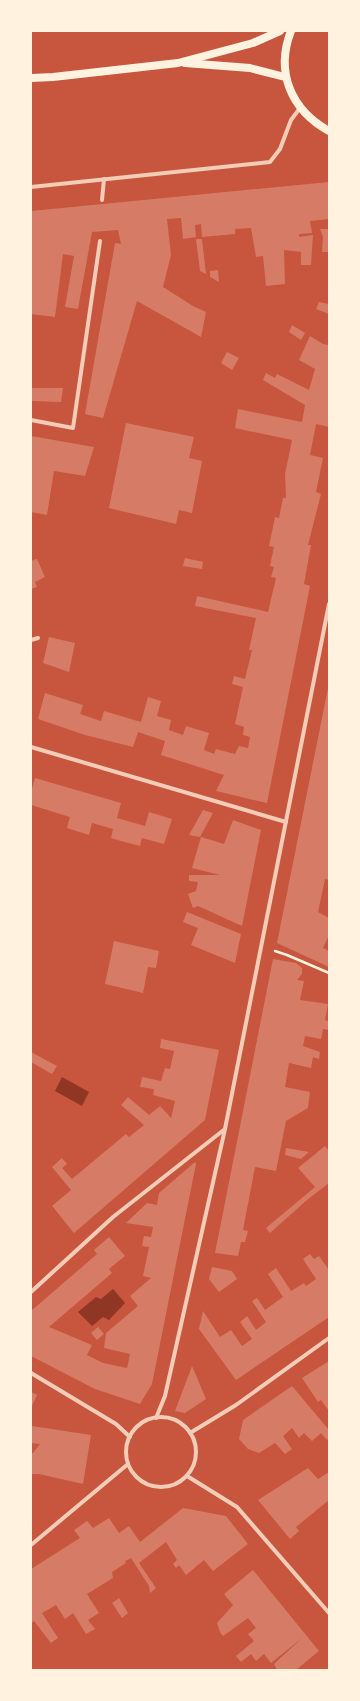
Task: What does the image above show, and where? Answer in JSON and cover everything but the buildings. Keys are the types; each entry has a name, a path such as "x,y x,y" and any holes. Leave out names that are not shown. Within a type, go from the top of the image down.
{"main road":[{"path":"31,78 53,77 178,62 253,43 280,31"},
{"path":"291,31 286,42 284,59 286,76 293,97 300,108 313,121 329,131"},
{"path":"178,62 250,68 286,76"}],"street":[{"path":"31,187 270,162 280,149 291,120 300,108"},
{"path":"102,200 104,179"},
{"path":"31,420 73,428 100,241"},
{"path":"156,1418 165,1396 225,1129 329,604"},
{"path":"31,640 38,638"},
{"path":"31,747 286,822"},
{"path":"31,1292 113,1216 225,1129"},
{"path":"190,1433 236,1405 329,1338"},
{"path":"31,1373 116,1424 130,1437"},
{"path":"156,1418 176,1420 190,1433 195,1444 196,1455 193,1466 187,1476 178,1483 166,1487 154,1487 143,1482 134,1475 128,1464 127,1446 130,1437 137,1428 146,1421 156,1418"},
{"path":"31,1545 128,1464"},
{"path":"187,1476 237,1507 329,1613"}],"path":[{"path":"261,947 287,955 329,974"}],"shaded area":[{"path":"62,1077 89,1092 82,1106 55,1091"},
{"path":"113,1289 125,1303 109,1320 103,1317 92,1326 78,1312 96,1297 101,1299"}]}
